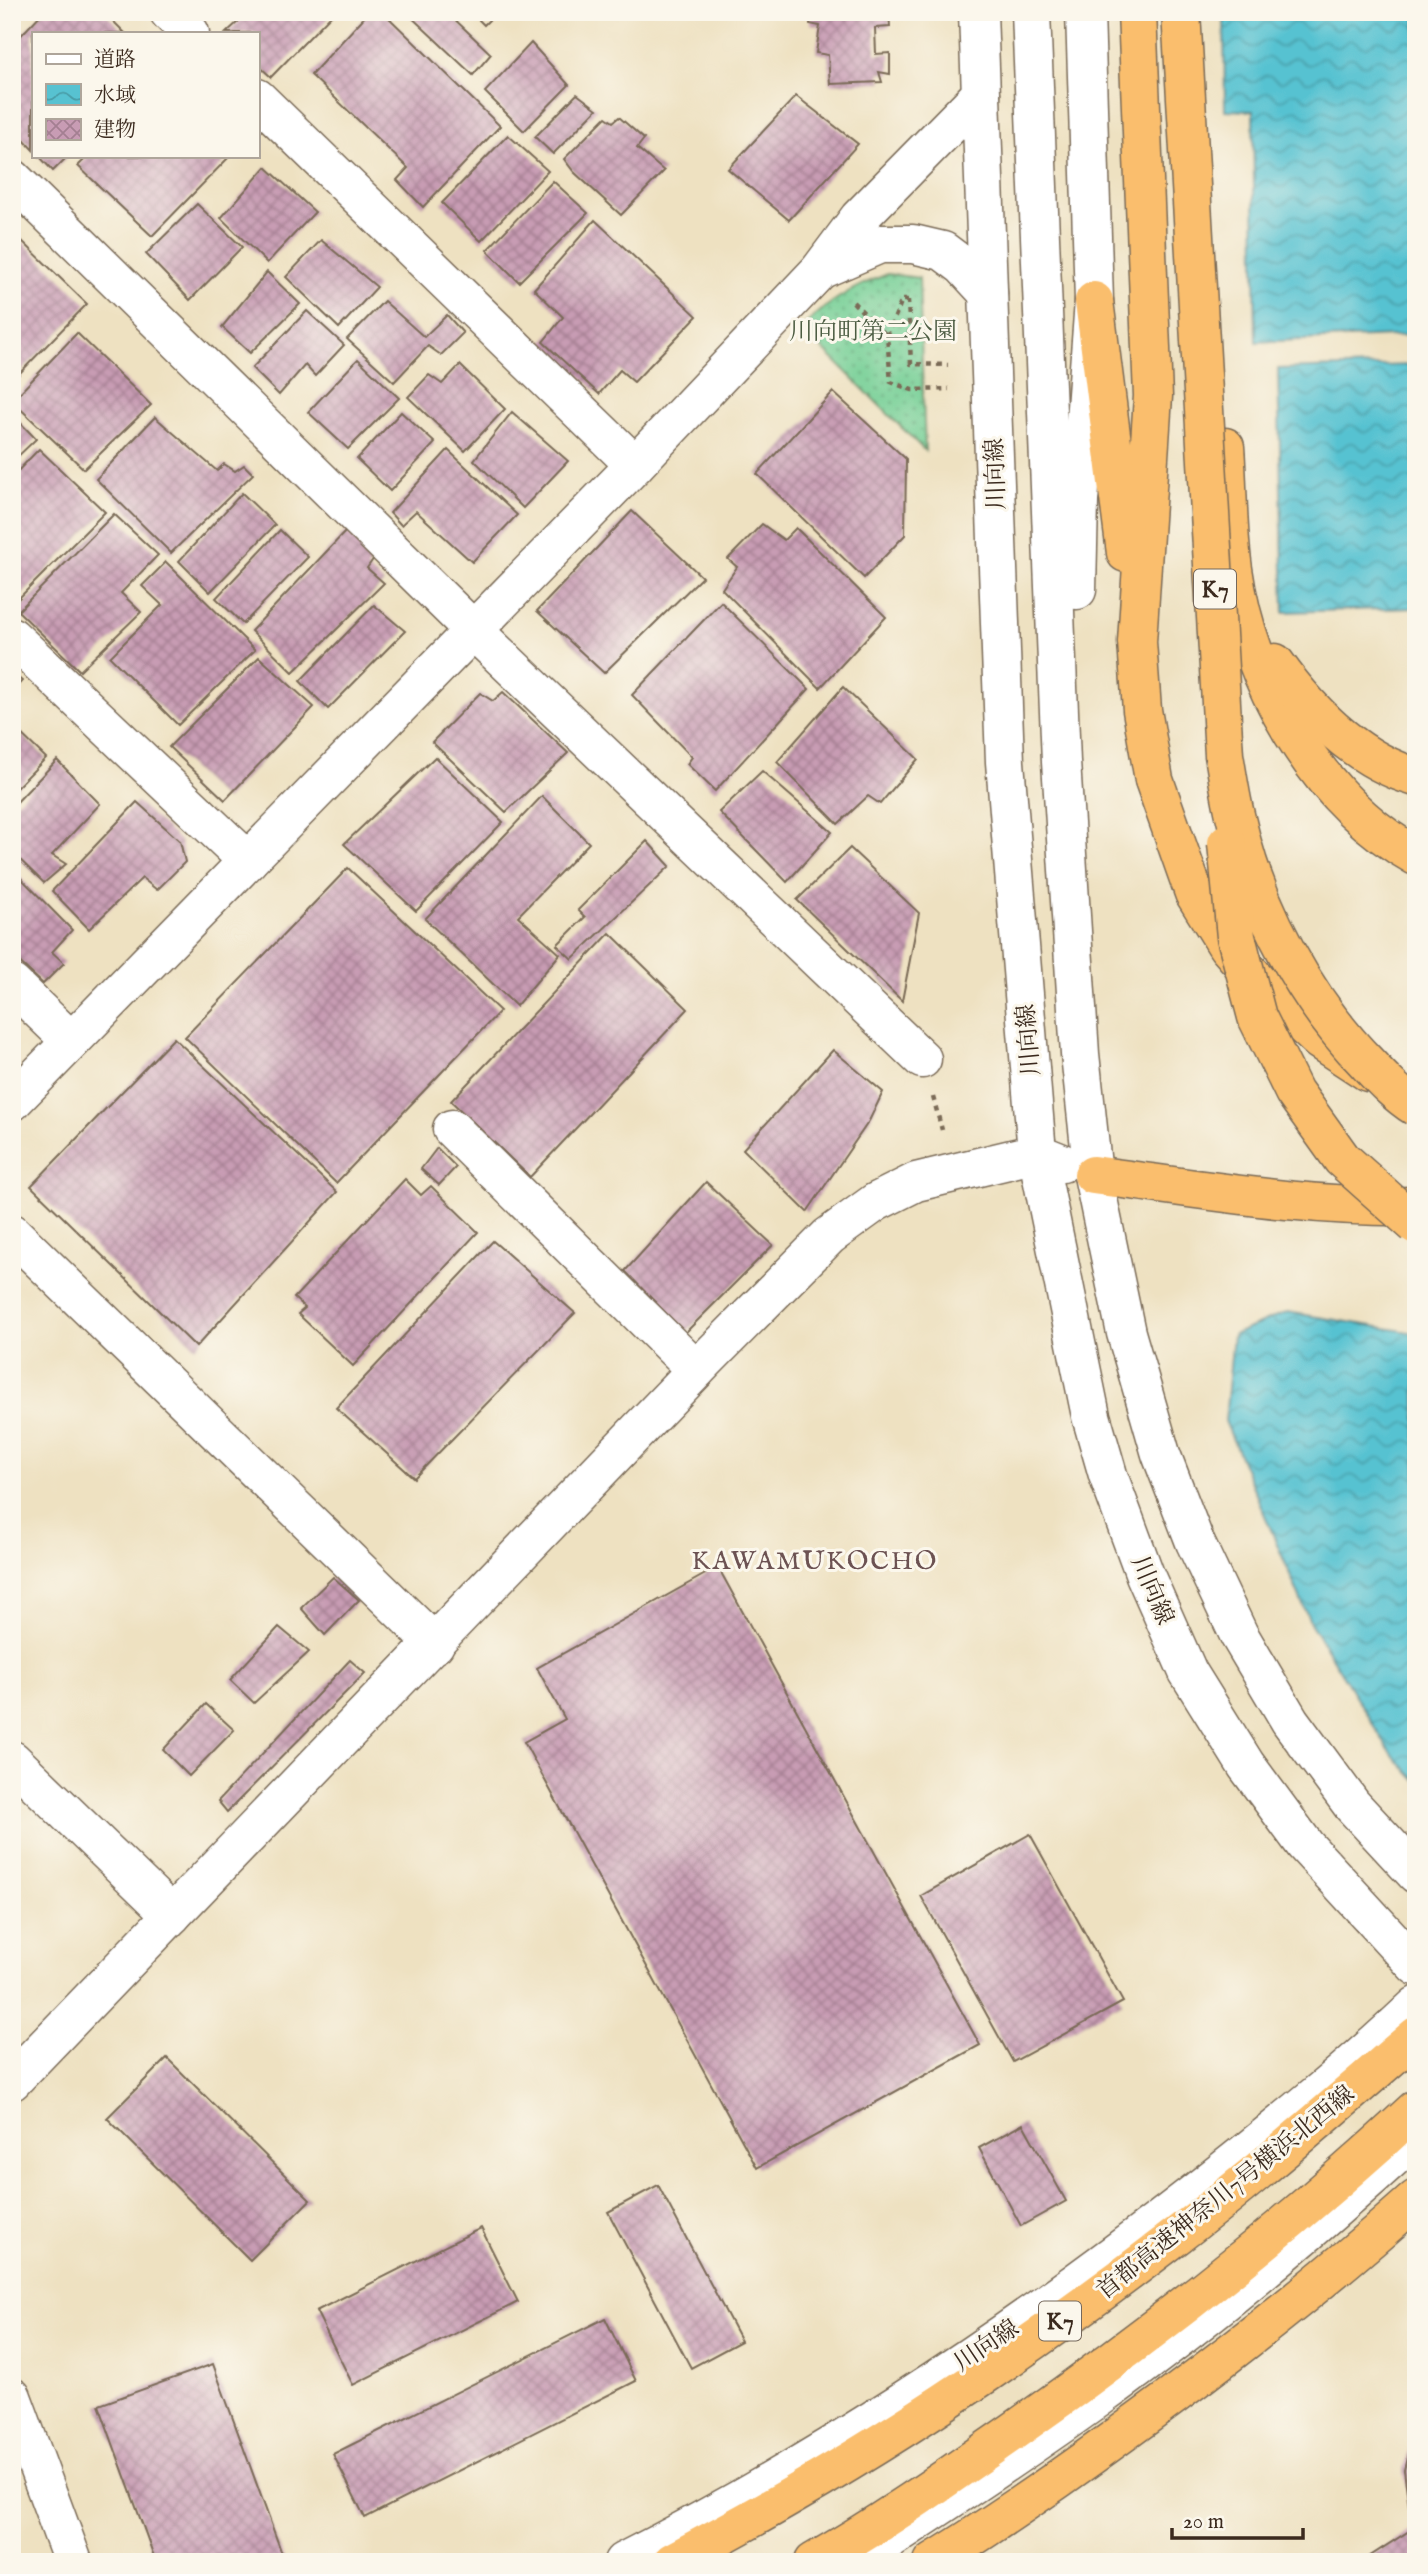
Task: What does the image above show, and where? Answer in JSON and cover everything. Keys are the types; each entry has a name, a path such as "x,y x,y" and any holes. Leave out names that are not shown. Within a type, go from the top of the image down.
{"highway":[{"path":"1137,12 1153,396 1137,642"},
{"name":"K7","path":"1181,12 1224,755 1237,825 1264,906 1300,977 1345,1041 1400,1097 1416,1107"},
{"name":"K7","path":"1199,12 1233,569 1243,616 1277,705 1299,744 1327,782 1360,816 1416,856"},
{"path":"1094,301 1137,642 1142,710 1154,780 1194,892 1227,946 1268,993 1319,1040 1373,1075 1416,1090"},
{"path":"1233,569 1269,653 1297,693 1329,727 1367,755 1416,777"},
{"path":"1224,755 1227,852 1236,937 1257,1017 1294,1092 1342,1159 1416,1225"},
{"path":"1093,1175 1293,1201 1373,1207 1416,1206"},
{"name":"首都高速神奈川7号横浜北西線","path":"672,2562 794,2495 898,2430 1046,2331 1168,2243 1295,2141 1416,2036"},
{"name":"K7","path":"814,2562 977,2457 1086,2381 1216,2283 1341,2179 1416,2109"},
{"path":"933,2562 1106,2446 1230,2353 1374,2237 1416,2199"}],"street":[{"path":"169,12 189,32"},
{"name":"川向線","path":"978,12 1005,762 1037,1153 1094,1428 1108,1475 1145,1575 1188,1672 1245,1765 1305,1846 1416,1966"},
{"name":"川向線","path":"1031,12 1060,762 1080,1054 1093,1175 1126,1334 1143,1400 1195,1542 1239,1636 1290,1721 1352,1805 1416,1874"},
{"path":"1060,762 1076,621 1079,500 1094,301 1085,12"},
{"path":"12,1102 635,465 820,270 859,218 981,94"},
{"path":"259,100 635,465"},
{"path":"12,178 473,630 922,1059"},
{"path":"820,270 880,244 913,244 943,251 963,266 988,293"},
{"path":"12,637 248,861"},
{"path":"12,984 71,1041"},
{"path":"452,1129 696,1370"},
{"path":"12,2081 696,1370 829,1236 876,1202 916,1182 1037,1153 1093,1175"},
{"path":"12,1233 435,1644"},
{"path":"12,1760 172,1915"},
{"name":"川向線","path":"623,2562 785,2473 915,2393 1038,2311 1285,2122 1416,2006"},
{"path":"855,2562 968,2490 1098,2399 1228,2299 1351,2197 1416,2137"},
{"path":"12,2397 73,2562"}],"path":[{"path":"948,365 911,364 908,300 902,300 887,336 891,382 912,390 950,389"}],"green space":[{"name":"川向町第二公園","path":"888,274 919,278 925,451 802,328 842,296"}],"water":[{"path":"1224,12 1416,12 1416,335 1256,342 1253,111 1225,110"},
{"path":"1413,365 1416,608 1284,612 1278,369"},
{"path":"1287,1312 1416,1333 1416,1780 1390,1752 1311,1624 1225,1421 1233,1335"}],"building":[{"path":"43,12 104,12 124,32 32,32 32,149 12,127 12,45"},
{"path":"231,12 334,12 271,77 259,66 259,32 227,32 240,20"},
{"path":"369,12 383,12 500,126 423,207 397,180 408,168 311,75"},
{"path":"406,12 447,12 491,54 473,75"},
{"path":"471,12 497,12 484,25"},
{"path":"810,12 889,12 890,27 875,28 876,54 890,53 890,74 879,72 882,82 830,84 828,55 816,53 820,26 810,24"},
{"path":"531,43 569,85 524,131 485,92"},
{"path":"577,94 597,109 553,154 535,137"},
{"path":"796,96 858,144 789,220 728,169"},
{"path":"606,117 613,122 619,117 644,139 637,148 664,171 621,215 574,172 564,159"},
{"path":"508,135 548,171 481,241 442,203"},
{"path":"41,158 66,158 53,171"},
{"path":"86,158 228,158 152,236 78,166"},
{"path":"266,167 315,212 267,263 221,218"},
{"path":"553,181 588,213 519,282 487,250"},
{"path":"197,204 242,247 190,300 146,254"},
{"path":"595,220 697,316 634,382 620,370 599,394 543,342 563,317 534,289"},
{"path":"19,238 87,304 12,381 12,244"},
{"path":"321,240 377,287 339,328 286,277"},
{"path":"267,272 300,304 250,353 222,327"},
{"path":"384,301 424,337 447,315 463,333 441,355 428,346 394,382 347,339"},
{"path":"307,311 344,345 315,376 305,365 279,395 252,368"},
{"path":"77,333 151,405 84,469 12,401"},
{"path":"358,359 399,398 348,449 308,412"},
{"path":"460,365 505,409 465,451 408,397 429,375 442,384"},
{"path":"833,392 906,459 905,535 864,578 757,474"},
{"path":"401,412 435,443 390,491 357,459"},
{"path":"512,412 568,461 523,508 474,460"},
{"path":"12,414 36,439 12,462"},
{"path":"155,417 217,471 224,464 235,471 244,465 253,474 171,553 96,479"},
{"path":"39,449 105,512 12,605 12,477"},
{"path":"448,450 517,515 472,562 416,511 401,525 390,513"},
{"path":"242,493 275,525 210,592 179,561"},
{"path":"632,511 702,577 604,673 537,611"},
{"path":"114,514 158,555 121,593 141,612 80,671 18,611"},
{"path":"762,524 784,540 796,528 886,617 820,688 722,589 737,567 728,559"},
{"path":"280,530 308,557 243,624 216,598"},
{"path":"346,531 374,558 367,568 384,583 293,672 251,631"},
{"path":"166,562 255,650 178,725 110,657 162,605 142,586"},
{"path":"721,602 809,689 715,791 687,764 692,757 632,695"},
{"path":"374,605 405,631 328,709 300,681"},
{"path":"259,657 314,707 225,800 169,747"},
{"path":"12,673 22,681 12,691"},
{"path":"843,687 918,759 880,804 868,796 838,824 777,762"},
{"path":"503,692 568,753 506,812 432,742 480,693 493,701"},
{"path":"12,725 46,758 12,792"},
{"path":"435,757 503,822 416,911 344,844"},
{"path":"57,760 100,804 52,855 66,864 44,883 12,852 12,807"},
{"path":"762,771 832,832 787,882 719,812"},
{"path":"542,796 589,843 518,916 560,954 516,1006 425,919"},
{"path":"137,802 180,841 185,862 157,890 142,878 89,929 52,891"},
{"path":"647,841 670,866 572,959 557,945 585,917 578,910"},
{"path":"850,848 919,913 902,1001 797,900"},
{"path":"348,868 500,1011 336,1183 185,1037"},
{"path":"12,869 72,930 52,952 64,963 43,984 12,955"},
{"path":"610,933 688,1009 530,1177 451,1101"},
{"path":"174,1038 337,1192 196,1347 31,1186"},
{"path":"833,1050 883,1092 869,1121 807,1212 743,1149"},
{"path":"437,1148 456,1167 439,1185 421,1169"},
{"path":"405,1179 421,1195 431,1186 478,1232 353,1366 298,1314 305,1308 294,1298"},
{"path":"706,1182 773,1245 685,1333 625,1271"},
{"path":"493,1241 575,1313 414,1478 336,1408"},
{"path":"718,1567 980,2045 757,2168 524,1742 565,1719 537,1668"},
{"path":"333,1577 359,1600 325,1635 301,1608"},
{"path":"279,1627 309,1652 254,1703 230,1680"},
{"path":"350,1660 365,1673 227,1812 218,1801"},
{"path":"206,1704 234,1730 189,1776 163,1750"},
{"path":"1030,1834 1123,2002 1013,2062 921,1896"},
{"path":"167,2058 310,2200 250,2260 107,2118"},
{"path":"1023,2124 1066,2201 1021,2226 979,2148"},
{"path":"658,2185 741,2341 691,2368 608,2212"},
{"path":"481,2228 518,2302 353,2385 316,2311"},
{"path":"605,2318 636,2381 365,2518 333,2454"},
{"path":"213,2364 285,2562 156,2562 99,2405"},
{"path":"1415,2425 1416,2562 1361,2562 1412,2529 1404,2470"}],"district":[{"name":"KAWAMUKOCHO","path":"815,1560"}]}
